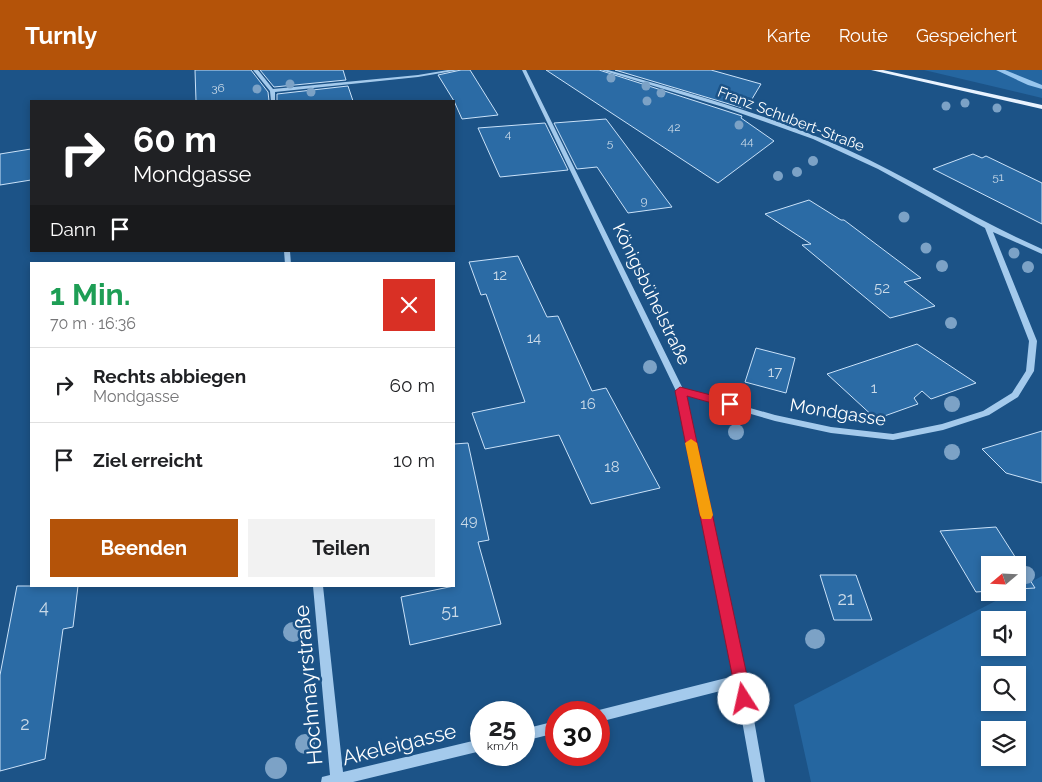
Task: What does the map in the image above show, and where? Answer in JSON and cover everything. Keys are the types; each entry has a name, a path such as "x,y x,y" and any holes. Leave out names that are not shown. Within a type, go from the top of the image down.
{"main road":[{"path":"874,70 1042,107"}],"street":[{"path":"255,70 272,91 272,100"},
{"path":"272,91 418,76 457,70"},
{"name":"Königsbühelstraße","path":"524,70 680,391 741,680 759,782"},
{"name":"Franz Schubert-Straße","path":"604,70 737,111 843,149 880,167 988,227 1042,252"},
{"name":"Mondgasse","path":"680,391 775,418 831,430 893,437 943,428 986,413 1015,395 1030,371 1033,341 988,227"},
{"name":"Hochmayrstraße","path":"318,587 332,781"},
{"path":"610,713 741,680"},
{"name":"Akeleigasse","path":"332,781 470,748"}],"shaded area":[{"path":"924,70 1042,70 1042,98"},
{"path":"1042,576 1042,782 811,782 794,705 996,601 1026,601 1026,585"}],"building":[{"path":"195,70 251,70 268,92 269,100 196,100"},
{"path":"260,70 343,70 346,80 274,87"},
{"path":"470,70 498,115 462,119 455,100 438,75"},
{"path":"546,70 599,70 742,116 741,118 774,141 718,183"},
{"path":"615,70 711,70 761,84 746,109"},
{"path":"348,86 353,100 277,100 277,94"},
{"path":"606,119 672,207 628,213 597,167 577,169 554,123"},
{"path":"545,123 568,170 500,177 478,128"},
{"path":"30,149 30,180 0,185 0,154"},
{"path":"973,154 982,158 986,156 1042,183 1042,224 933,169"},
{"path":"809,200 844,220 921,278 904,282 935,306 890,318 802,245 811,244 765,214"},
{"path":"518,256 547,317 558,316 592,391 606,388 660,488 591,504 559,435 485,449 472,413 525,402 486,294 481,295 469,262"},
{"path":"917,344 976,383 931,399 922,391 914,398 918,404 876,419 827,374"},
{"path":"756,348 795,358 786,393 745,382"},
{"path":"1042,431 1042,483 1006,473 982,449"},
{"path":"468,443 489,540 478,542 501,624 410,645 401,597 455,587 455,444"},
{"path":"996,527 1015,556 981,556 981,592 976,592 940,531"},
{"path":"1026,574 1035,588 1026,589"},
{"path":"820,575 856,575 872,620 834,620"},
{"path":"17,586 78,587 73,627 63,629 45,759 0,771 0,675"}],"waterway":[{"path":"999,70 1030,84 1042,87"}],"slow traffic":[{"path":"691,443 706,515"}],"route":[{"path":"730,404 680,391 744,699"}]}
